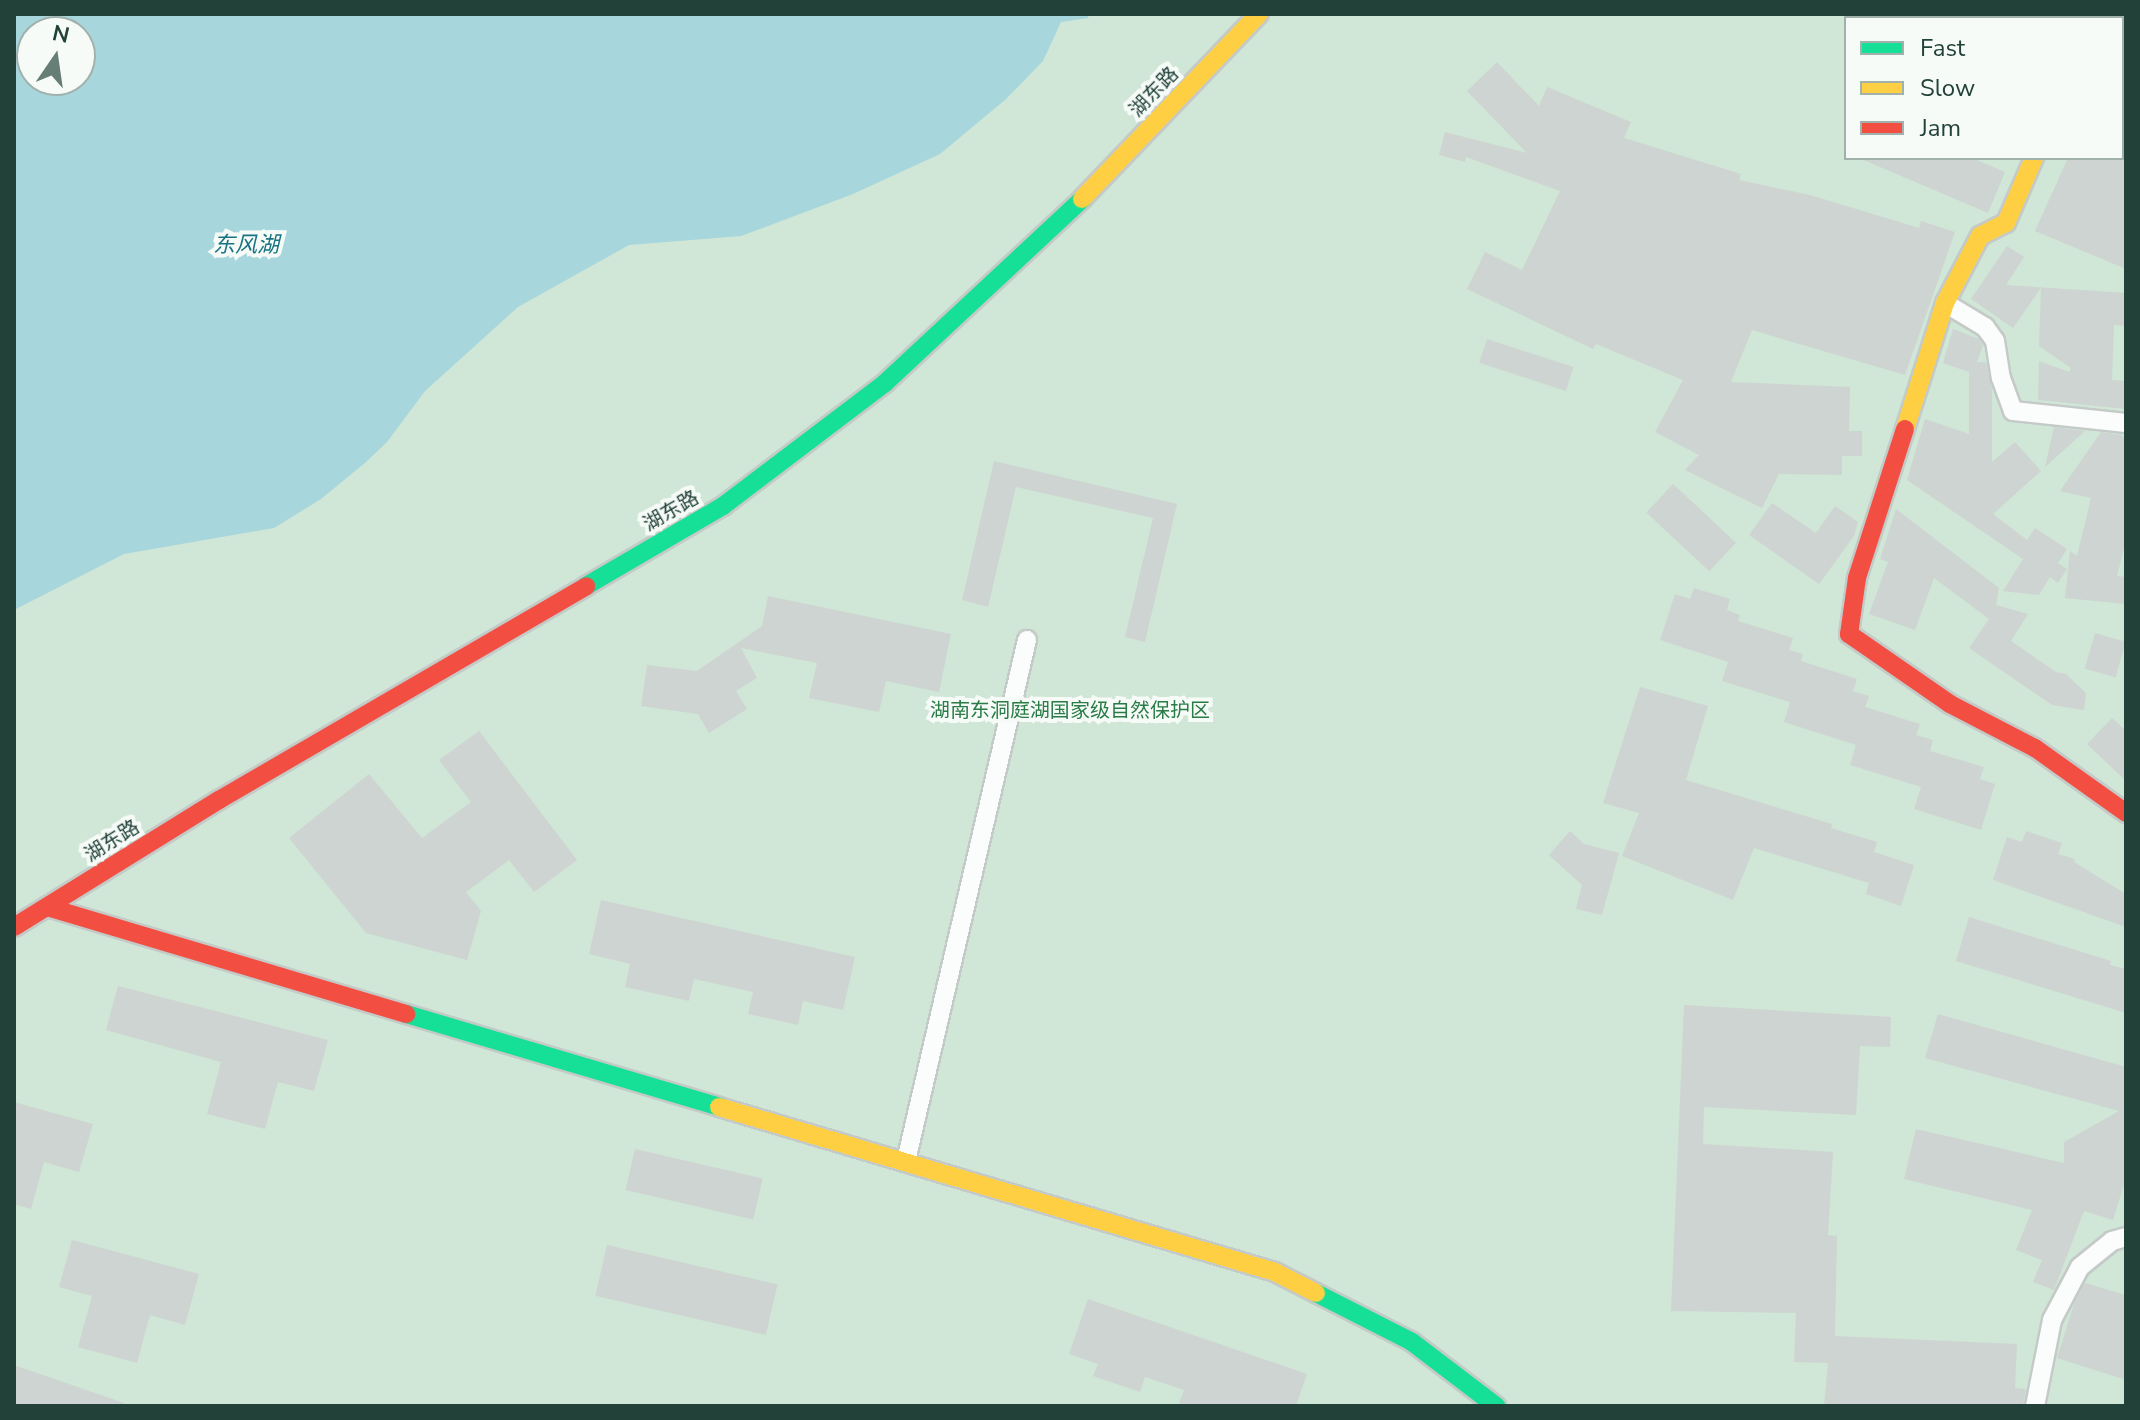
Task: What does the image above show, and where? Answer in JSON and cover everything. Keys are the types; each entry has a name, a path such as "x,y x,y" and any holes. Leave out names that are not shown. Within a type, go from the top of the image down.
{"street":[{"name":"湖东路","path":"14,927 219,800 723,506 909,361 1060,222 1259,14"},
{"path":"2033,160 2006,223 1980,236 1945,303 1857,578 1849,634 1950,704 2035,748 2126,813"},
{"path":"1945,303 1985,327 1995,341 2001,378 2013,411 2126,423"},
{"path":"906,1161 1027,640"},
{"path":"47,907 1275,1272 1412,1342 1496,1406"},
{"path":"2035,1406 2052,1320 2080,1267 2112,1241 2126,1237"}],"green space":[{"name":"湖南东洞庭湖国家级自然保护区","path":"14,14 2126,14 2126,1406 14,1406"}],"water":[{"name":"东风湖","path":"14,14 1089,14 1088,18 1061,22 1043,61 1006,99 940,154 853,194 741,236 629,245 518,307 425,391 387,442 366,462 321,499 274,528 124,554 14,610"}],"building":[{"path":"1497,62 1539,106 1547,87 1631,122 1624,138 1741,174 1739,180 1810,195 1919,228 1921,221 1955,232 1905,375 1752,330 1731,382 1850,387 1849,431 1862,431 1862,456 1842,456 1842,475 1779,474 1762,508 1685,470 1699,455 1655,432 1683,380 1596,344 1593,349 1467,289 1485,252 1522,270 1560,191 1466,157 1465,162 1439,155 1445,132 1527,153 1467,91"},
{"path":"2126,158 2126,269 2035,231 2067,160"},
{"path":"1864,160 1977,160 2005,172 1988,213"},
{"path":"2007,246 2024,257 2006,285 2126,293 2126,326 2114,325 2112,380 2126,381 2126,409 2038,400 2039,361 2069,372 2071,368 2039,346 2041,288 2013,328 1971,299"},
{"path":"1953,329 1979,339 1983,345 1977,362 1986,362 1992,388 1992,462 2015,442 2041,471 1993,514 2027,540 2035,528 2067,549 2058,563 2067,569 2058,583 2050,577 2039,595 2003,591 2023,559 1907,480 1925,419 1969,434 1969,372 1943,363"},
{"path":"1487,339 1574,367 1566,391 1479,363"},
{"path":"2054,427 2085,431 2045,467"},
{"path":"2101,432 2122,435 2126,443 2126,540 2117,576 2126,577 2126,604 2065,598 2070,551 2077,556 2091,498 2060,491"},
{"path":"994,461 1177,504 1145,642 1125,637 1153,518 1016,487 988,607 962,600"},
{"path":"1673,484 1736,543 1709,571 1646,513"},
{"path":"1772,503 1816,533 1835,506 1858,522 1854,536 1819,584 1749,535"},
{"path":"1896,509 1999,588 1996,605 2028,614 2011,641 2056,672 2066,674 2086,693 2084,710 2052,705 1969,648 1989,619 1934,578 1915,630 1869,614 1888,562 1880,559"},
{"path":"1694,588 1730,599 1727,610 1740,615 1738,621 1793,638 1789,650 1803,654 1801,661 1857,679 1853,691 1869,696 1865,707 1920,724 1916,735 1933,740 1930,751 1984,767 1980,779 1995,784 1981,830 1914,809 1921,787 1850,765 1856,745 1784,722 1790,702 1722,681 1728,662 1660,640 1675,594 1690,599"},
{"path":"768,596 951,634 939,692 886,681 879,712 809,698 817,663 741,648 757,678 736,691 747,709 709,733 698,714 641,706 647,665 697,671 762,626"},
{"path":"2095,633 2126,642 2116,677 2085,669"},
{"path":"1640,687 1708,706 1686,780 1832,824 1831,828 1877,842 1874,852 1914,865 1901,906 1866,894 1869,883 1754,848 1733,900 1622,856 1639,813 1603,803"},
{"path":"2112,718 2126,731 2126,781 2087,744"},
{"path":"479,731 577,860 534,892 509,860 466,892 481,911 467,960 366,933 289,838 369,774 422,838 471,802 439,760"},
{"path":"1570,831 1584,844 1619,853 1602,915 1576,909 1582,885 1549,855"},
{"path":"2026,831 2062,843 2058,854 2075,859 2074,862 2126,894 2126,927 1993,880 2007,837 2022,842"},
{"path":"601,900 855,957 843,1010 803,1001 798,1025 748,1014 753,992 694,979 689,1001 625,987 630,964 589,954"},
{"path":"1969,917 2111,961 2110,965 2126,969 2126,1013 1956,961"},
{"path":"118,986 328,1040 314,1091 278,1082 265,1129 207,1114 221,1062 106,1030"},
{"path":"1684,1005 1891,1017 1890,1047 1860,1046 1856,1115 1704,1107 1703,1144 1833,1152 1828,1235 1837,1236 1835,1336 2017,1344 2015,1388 2026,1389 2023,1406 1824,1406 1828,1363 1794,1362 1796,1313 1671,1311"},
{"path":"1938,1014 2126,1067 2126,1178 2113,1220 2084,1211 2054,1290 2033,1282 2042,1260 2016,1250 2032,1210 1904,1179 1916,1129 2064,1163 2064,1142 2119,1111 1925,1058"},
{"path":"14,1102 93,1124 79,1172 44,1162 31,1209 14,1204"},
{"path":"635,1149 763,1178 753,1219 626,1190"},
{"path":"72,1240 199,1274 185,1325 150,1315 137,1363 78,1347 92,1296 59,1287"},
{"path":"607,1245 778,1284 766,1335 595,1296"},
{"path":"2085,1283 2126,1295 2126,1380 2057,1358 2074,1304"},
{"path":"1088,1299 1307,1374 1296,1406 1178,1406 1184,1390 1145,1377 1140,1392 1093,1376 1098,1364 1069,1354"},
{"path":"14,1365 124,1403 123,1406 14,1406"}],"traffic: fast":[{"path":"586,586 723,506 885,383 1082,199"},
{"path":"406,1014 719,1107"},
{"path":"1316,1293 1412,1342 1496,1406"}],"traffic: slow":[{"path":"1082,199 1259,14"},
{"path":"1905,429 1945,303 1980,236 2006,223 2033,160"},
{"path":"719,1107 1275,1272 1316,1293"}],"traffic: jam":[{"path":"1905,429 1857,578 1849,634 1950,704 2035,748 2126,813"},
{"path":"14,927 219,800 586,586"},
{"path":"47,907 406,1014"}]}
